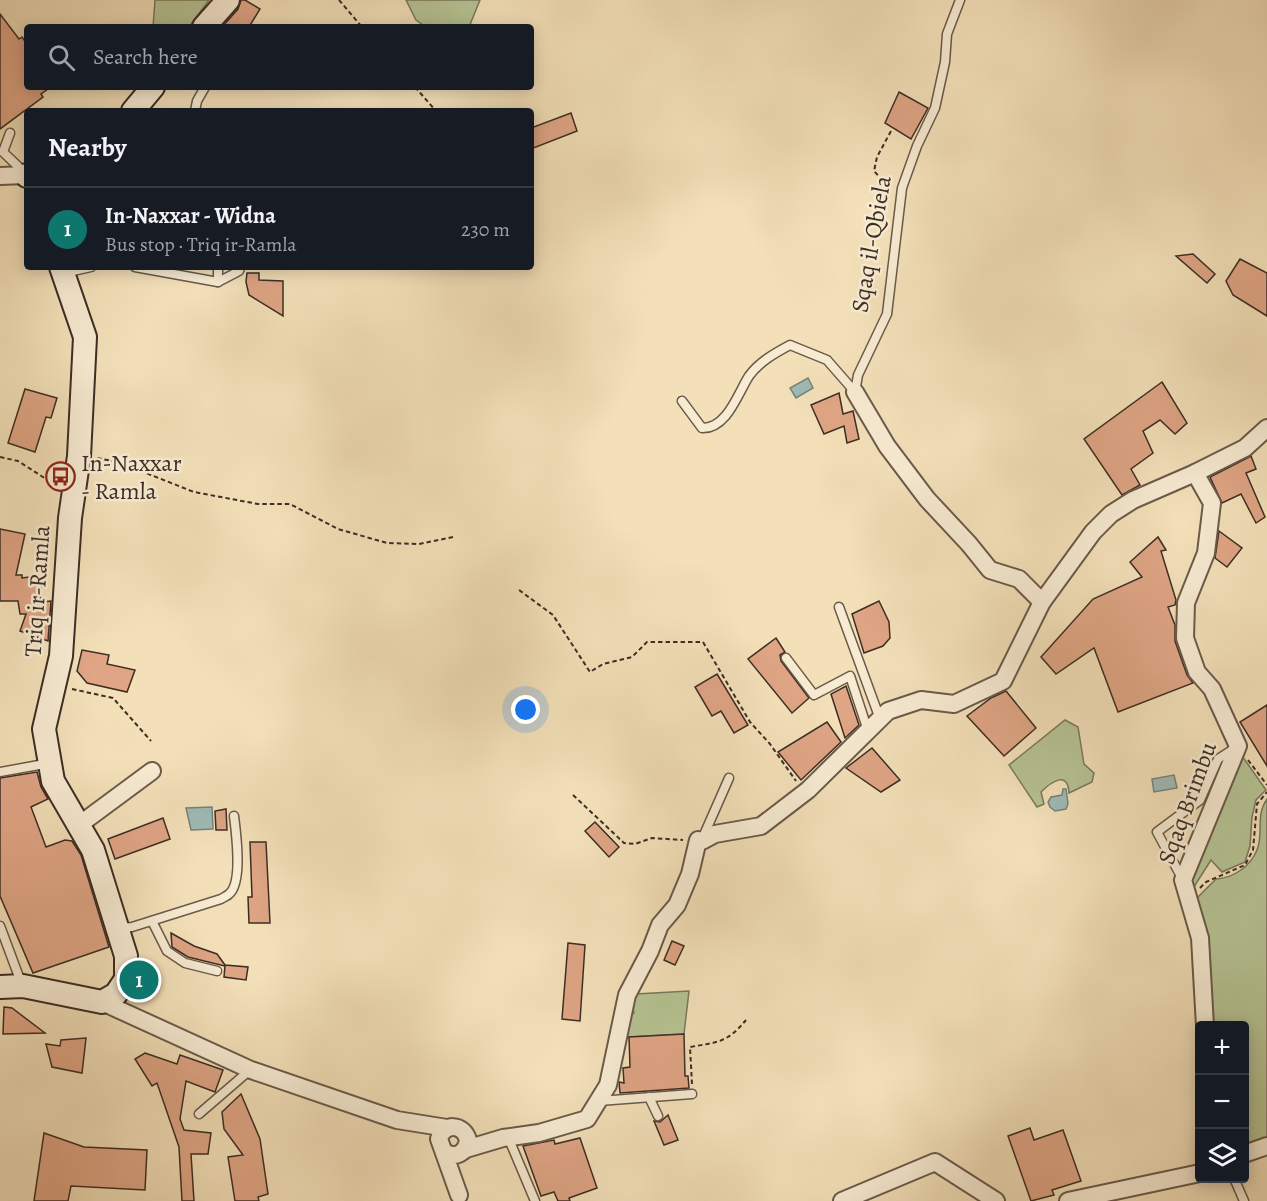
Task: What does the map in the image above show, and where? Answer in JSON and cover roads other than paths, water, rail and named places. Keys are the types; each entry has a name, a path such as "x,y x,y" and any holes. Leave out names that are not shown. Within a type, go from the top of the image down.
{"main road":[{"path":"207,24 228,0"},
{"path":"136,108 150,90"},
{"name":"Triq ir-Ramla","path":"62,270 85,337 79,456 72,495 61,656 44,729 53,781 93,850 126,956 126,979 116,994 102,1002"},
{"path":"0,987 23,986 102,1002"}],"street":[{"path":"0,176 24,175"},
{"path":"855,392 887,446 927,499 990,570 1019,579 1042,602"},
{"path":"397,1120 453,1156 464,1150 505,1138 539,1133 587,1119 608,1085 627,994 650,951 660,926 677,905 700,841 715,834 761,826 808,790 888,711 921,700 954,704 1003,681 1042,602 1093,532 1112,514 1133,500 1245,448 1267,428"},
{"name":"Sqaq Brimbu","path":"1195,473 1212,503 1212,509 1206,553 1186,603 1185,638 1197,672 1212,689 1238,746 1183,880 1200,938 1205,1021"},
{"path":"79,825 152,771"},
{"path":"102,1002 250,1070 397,1120 447,1128 457,1127 464,1132 505,1138"},
{"path":"447,1128 440,1134 442,1148 459,1198"},
{"path":"459,1198 464,1150 468,1140 464,1132"},
{"path":"1249,1153 1267,1146"},
{"path":"842,1201 935,1162 996,1201"},
{"path":"1068,1201 1195,1174"}],"lane":[{"name":"Sqaq il-Qbiela","path":"855,392 858,375 887,314 902,188 935,108 945,62 947,34 960,0"},
{"path":"196,108 203,90"},
{"path":"10,133 3,152 24,172"},
{"path":"152,270 218,282 239,270"},
{"path":"218,270 218,282"},
{"path":"682,401 702,428 714,426 736,404 750,375 770,356 790,345 827,360 855,392"},
{"path":"839,607 874,725"},
{"path":"786,658 814,695 849,676 874,725"},
{"path":"1183,880 1157,832 1200,800 1218,759 1238,746"},
{"path":"0,772 50,763"},
{"path":"700,841 729,778"},
{"path":"118,928 132,927 152,921 230,894 235,885 238,846 234,816"},
{"path":"152,921 167,951 185,963 217,971"},
{"path":"0,926 23,986"},
{"path":"199,1114 250,1070"},
{"path":"598,1101 649,1098 692,1090"},
{"path":"649,1098 658,1116"},
{"path":"505,1138 535,1201"},
{"path":"1236,1183 1244,1201"}],"water":[{"path":"808,378 813,388 796,398 790,388"},
{"path":"1174,775 1177,788 1154,792 1152,779"},
{"path":"1063,789 1066,789 1068,804 1066,809 1055,811 1048,802 1051,797 1062,795"},
{"path":"212,807 213,829 191,830 186,808"}],"place":[{"name":"In-Naxxar - Ramla","path":"60,477"},
{"name":"In-Naxxar - Widna","path":"139,980"}]}
